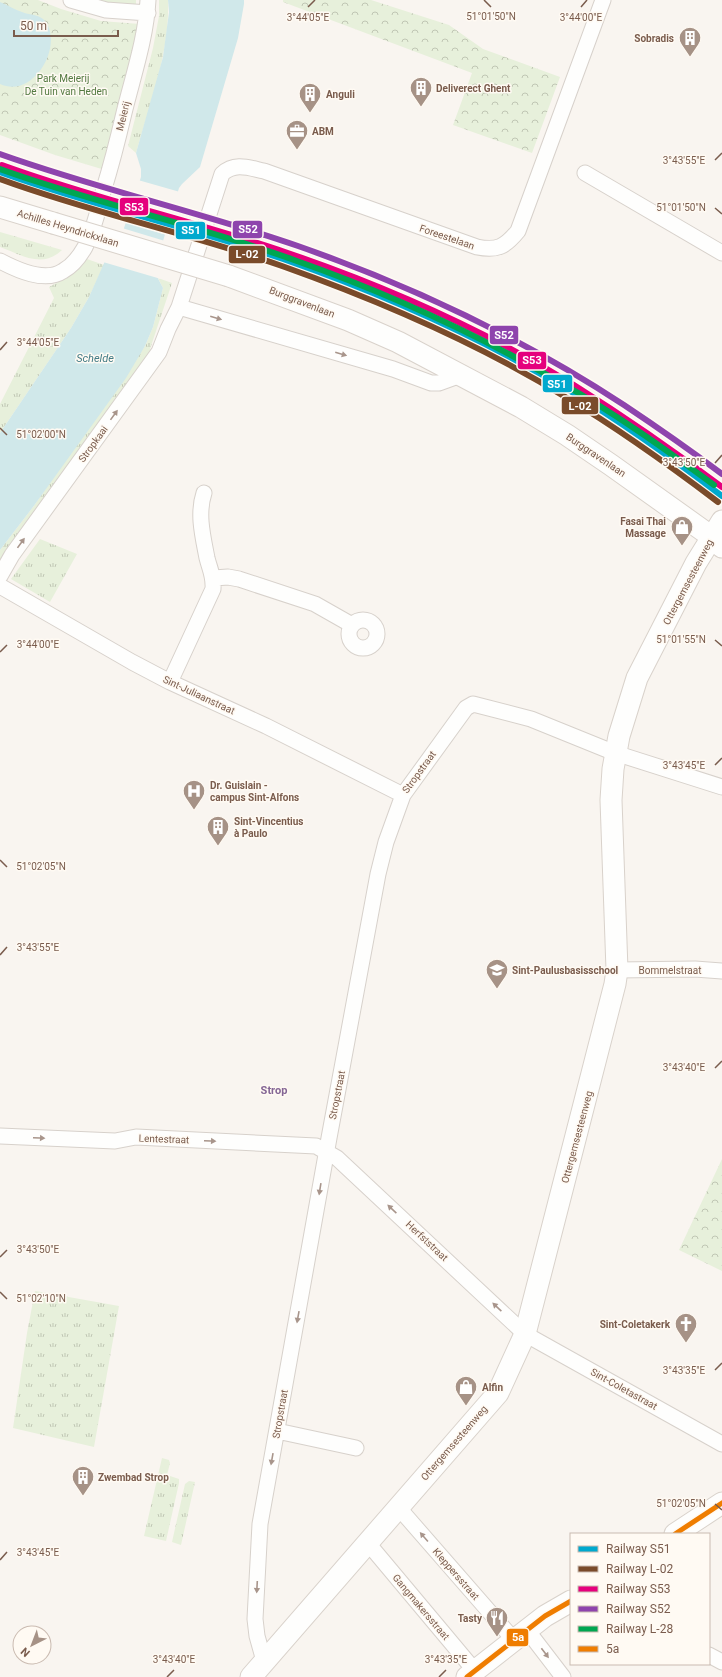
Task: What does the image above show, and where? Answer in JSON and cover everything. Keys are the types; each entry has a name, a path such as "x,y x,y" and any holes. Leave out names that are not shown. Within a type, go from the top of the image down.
{"street":[{"name":"Meierij","path":"0,261 27,272 43,276 53,276 63,271 80,254 86,246 96,218 117,143 148,7 106,10 71,0"},
{"name":"Foreestelaan","path":"229,167 242,166 264,171 477,247 489,250 499,248 510,241 518,231 603,0"},
{"name":"Stropkaai","path":"0,576 12,555 159,352 168,328 179,307 222,174 229,167"},
{"path":"585,173 722,254"},
{"name":"Achilles Heyndrickxlaan","path":"0,207 135,249"},
{"name":"Burggravenlaan","path":"135,249 229,276 348,320 398,342 521,408 567,435 719,535"},
{"path":"179,307 379,364 431,383 439,383 461,375"},
{"path":"170,682 213,589 214,578 208,560 200,513 204,493"},
{"name":"Ottergemsesteenweg","path":"257,1669 498,1393 525,1334 615,984 617,970 611,800 615,753 637,678 696,563 719,535"},
{"path":"214,578 228,577 239,579 315,604 352,625"},
{"name":"Sint-Juliaanstraat","path":"0,586 132,662 170,682 266,726 403,795"},
{"name":"Stropstraat","path":"257,1669 257,1636 255,1619 260,1524 326,1150 378,874 388,835 403,795 466,708 474,704 531,719 615,753 722,787"},
{"name":"Bommelstraat","path":"617,970 695,969 722,971"},
{"name":"Lentestraat","path":"0,1136 115,1141 136,1137 316,1146 326,1150"},
{"name":"Herfststraat","path":"326,1150 337,1158 525,1334"},
{"name":"Sint-Coletastraat","path":"525,1334 722,1444"},
{"path":"277,1431 356,1448"},
{"path":"677,1533 722,1503"},
{"name":"Kleppersstraat","path":"398,1507 563,1677"},
{"name":"Gangmakersstraat","path":"367,1542 471,1674"},
{"path":"471,1674 545,1616 570,1602"},
{"path":"710,1656 722,1662"}],"green space":[{"name":"Park Meierij","path":"0,0 38,0 61,9 101,21 140,24 105,170 55,155 0,135"},
{"path":"92,0 136,0 136,6 106,4"},
{"path":"159,0 168,0 166,39 153,97 136,153 128,146 153,48 159,16"},
{"path":"283,0 371,0 449,25 483,49 560,77 532,153 453,125 472,73 283,2"},
{"path":"0,232 62,250 47,259 32,259 0,247"},
{"path":"87,259 104,265 89,297 71,328 0,433 0,404 54,298 49,287 71,275"},
{"path":"158,278 172,283 150,349 152,350 0,560 0,550 33,507 145,346 153,327 163,288"},
{"path":"40,539 77,554 50,602 11,579"},
{"path":"722,1159 722,1271 679,1250"},
{"path":"35,1291 119,1306 94,1447 13,1428 27,1333"},
{"path":"162,1458 169,1460 170,1463 167,1475 179,1479 166,1541 144,1536"},
{"path":"189,1481 195,1482 181,1545 172,1542 185,1484"}],"water":[{"name":"Schelde","path":"168,0 244,0 244,4 238,38 200,167 179,188 154,271 163,288 153,327 145,346 126,378 33,507 0,550 0,433 71,328 89,297 105,261 115,255 141,177 141,169 136,153 163,57 169,12"},
{"path":"0,2 19,11 41,17 49,29 51,41 49,53 43,66 35,76 25,84 13,87 0,84"}],"pier":[{"path":"138,180 180,192 167,235 124,222"},
{"path":"122,228 165,241 156,271 161,279 103,262 104,259 113,254"}],"rail line":[{"name":"S52","path":"0,154 37,167 224,222 298,246 383,278 425,296 507,336 586,381 686,447 722,474"},
{"name":"S53","path":"2,165 72,188 250,240 360,279 433,311 505,346 574,385 649,434 722,487"},
{"name":"L-28","path":"0,169 73,193 258,247 364,286 432,316 498,348 583,395 640,432 714,485"},
{"name":"S51","path":"0,172 70,195 248,247 357,287 430,318 536,371 570,391 648,442 722,496"},
{"name":"L-02","path":"0,179 70,202 247,254 319,279 428,324 499,359 606,422 681,474 718,502"}],"transit line":[{"name":"5a","path":"677,1533 722,1503"},
{"name":"5a","path":"467,1677 545,1616 570,1602"}],"place":[{"name":"Sobradis","path":"690,58"},
{"name":"Deliverect Ghent","path":"421,108"},
{"name":"Anguli","path":"310,114"},
{"name":"ABM","path":"297,150"},
{"name":"Fasai Thai Massage","path":"682,546"},
{"name":"Dr. Guislain - campus Sint-Alfons","path":"194,810"},
{"name":"Sint-Vincentius à Paulo","path":"218,846"},
{"name":"Sint-Paulusbasisschool","path":"497,990"},
{"name":"Sint-Coletakerk","path":"686,1344"},
{"name":"Alfin","path":"466,1406"},
{"name":"Zwembad Strop","path":"83,1496"},
{"name":"Tasty","path":"497,1638"}],"district":[{"name":"Strop","path":"274,1090"}],"park label":[{"name":"De Tuin van Heden","path":"66,91"}]}
